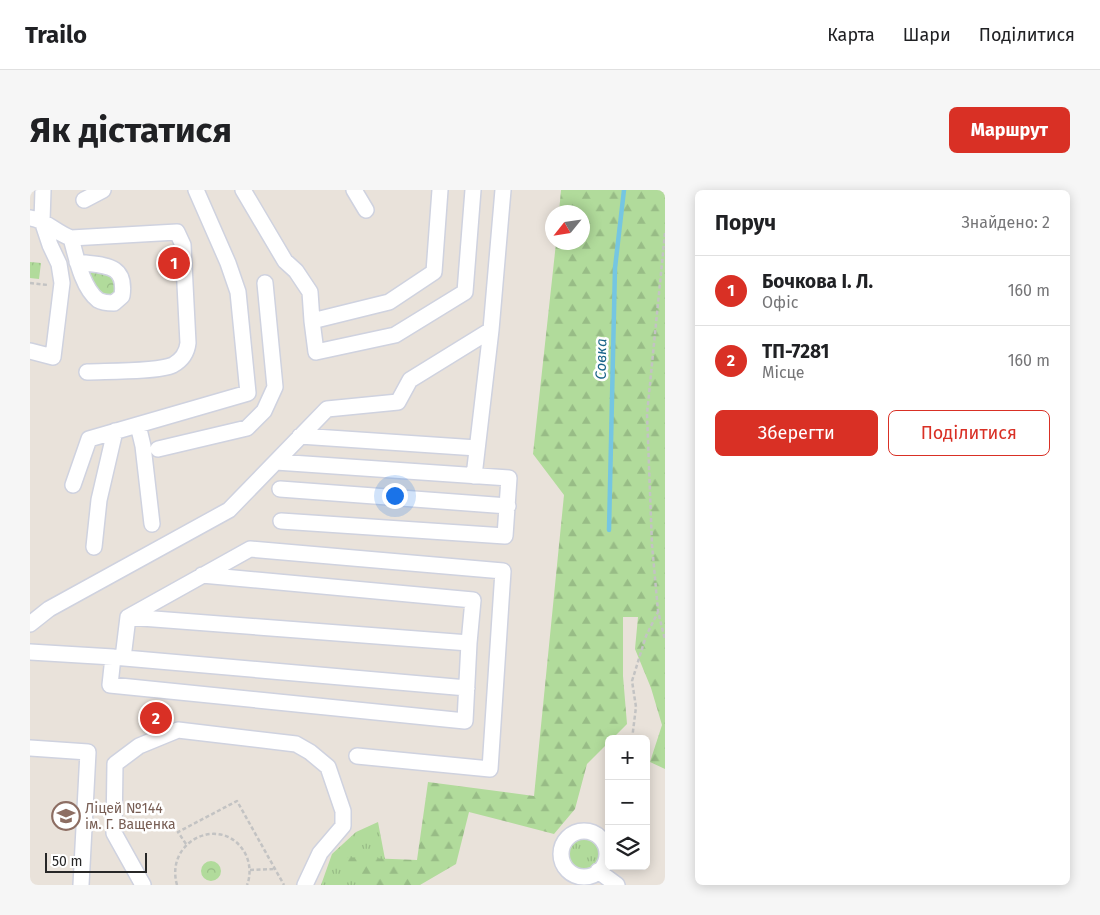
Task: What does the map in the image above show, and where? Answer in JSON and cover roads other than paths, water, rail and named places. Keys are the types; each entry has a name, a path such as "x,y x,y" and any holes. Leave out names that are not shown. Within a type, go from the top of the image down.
{"street":[{"path":"30,351 53,357 62,286 59,264 36,219 43,190"},
{"path":"84,200 103,190"},
{"path":"196,190 228,262 238,292 248,393 267,406"},
{"path":"243,190 285,261 296,271 310,292 316,352 395,335 465,292 473,190"},
{"path":"354,190 366,210"},
{"path":"312,321 389,302 434,272 440,190"},
{"path":"474,476 491,330 503,190"},
{"path":"36,219 71,238 177,232 183,245 188,343 187,351 182,358 173,365 157,368 87,372"},
{"path":"71,238 77,262"},
{"path":"158,449 247,428 264,411 275,387 265,282"},
{"path":"30,624 49,609 228,510 327,409 398,402 410,380 491,330"},
{"path":"73,485 89,439 248,393"},
{"path":"138,425 143,446 152,524"},
{"path":"94,547 99,500 115,431"},
{"path":"300,436 478,448"},
{"path":"276,462 510,478 505,536 281,521"},
{"path":"280,489 508,506"},
{"path":"202,575 473,600 465,722 110,685 128,616 202,575 250,549 503,571 490,769 357,756"},
{"path":"128,616 469,643"},
{"path":"30,652 467,688"},
{"path":"142,885 114,833 114,764 139,746 178,730 296,744 310,752 328,767 343,811 343,826 320,853 305,885"},
{"path":"30,748 88,752 81,885"},
{"path":"605,846 604,843 593,833 586,831 572,834 562,846 562,861 571,873 617,885"},
{"path":"589,878 602,868 605,860"}],"waterway":[{"name":"Совка","path":"609,530 615,268 624,190"}],"place":[{"name":"Бочкова І. Л.","path":"174,263"},
{"name":"ТП-7281","path":"156,718"},
{"name":"Ліцей №144 ім. Г. Ващенка","path":"66,816"}]}
